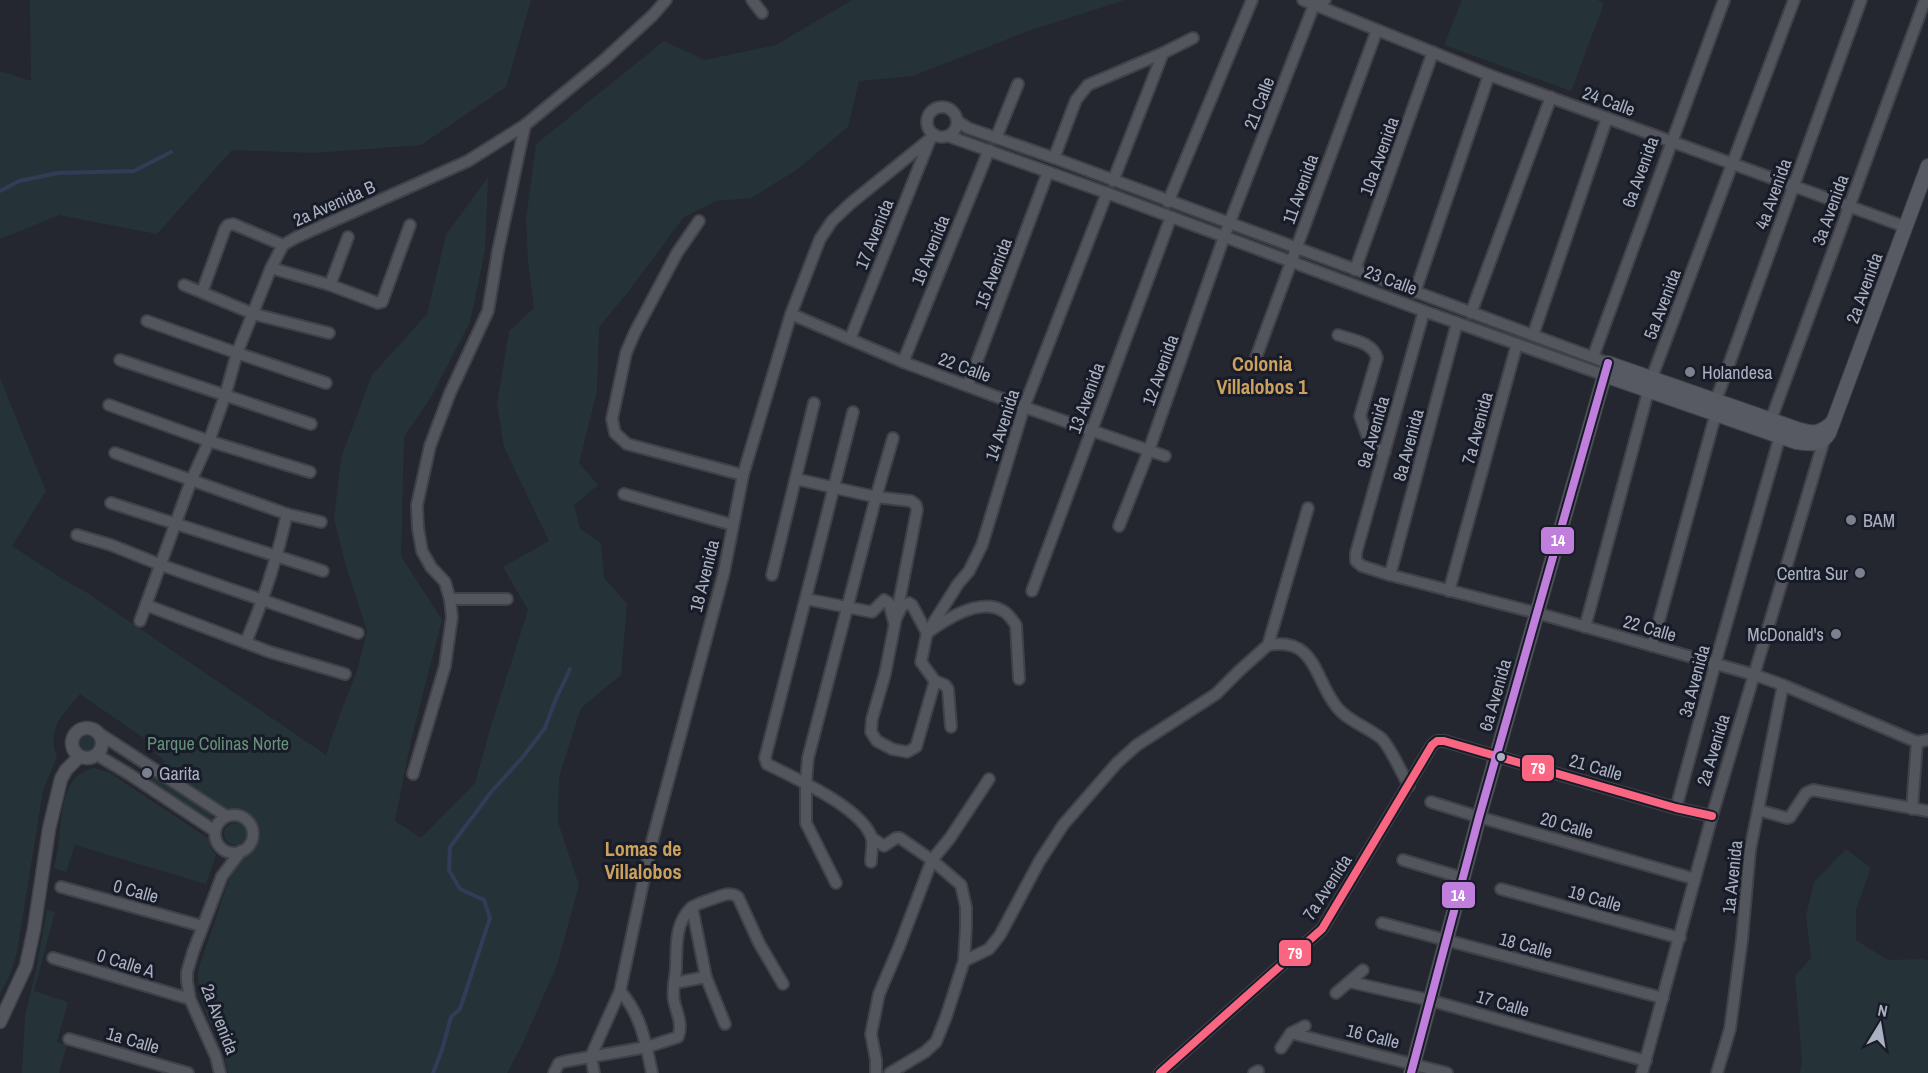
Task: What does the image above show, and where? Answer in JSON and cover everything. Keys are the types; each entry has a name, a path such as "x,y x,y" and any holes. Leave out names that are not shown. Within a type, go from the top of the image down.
{"main road":[{"name":"2a Avenida","path":"1826,432 1928,166"},
{"name":"23 Calle","path":"1606,369 1775,429 1806,444 1814,444 1826,432"},
{"name":"6a Avenida","path":"1412,1068 1479,818 1606,369"}],"street":[{"name":"2a Avenida B","path":"140,621 191,481 209,441 237,353 271,268 283,245 468,161 525,125 604,60 666,0"},
{"path":"752,0 762,13"},
{"path":"1168,201 1252,0"},
{"name":"24 Calle","path":"1303,0 1489,75 1906,227"},
{"path":"1314,5 1325,0"},
{"name":"6a Avenida","path":"1593,357 1724,0"},
{"name":"5a Avenida","path":"1585,627 1651,384 1794,0"},
{"name":"4a Avenida","path":"1652,646 1716,407 1861,0"},
{"name":"3a Avenida","path":"1676,808 1775,429 1850,206 1925,0"},
{"name":"21 Calle","path":"1230,224 1314,5"},
{"name":"11 Avenida","path":"1255,360 1377,30"},
{"path":"1054,158 1076,100 1088,85 1193,38"},
{"name":"10a Avenida","path":"1355,270 1433,52"},
{"path":"1113,181 1163,53"},
{"path":"1415,292 1489,75"},
{"path":"996,138 1018,84"},
{"path":"1471,313 1551,97"},
{"path":"947,108 954,113 957,121 955,130 948,136 932,138 927,122 935,109 947,108"},
{"path":"1533,335 1607,118"},
{"name":"23 Calle","path":"957,121 968,128 1593,357 1606,369"},
{"path":"413,774 445,666 452,617 445,582 431,567 422,551 417,505 430,446 450,393 488,311 498,251 525,125"},
{"name":"23 Calle","path":"948,136 1457,323 1517,344 1606,369"},
{"name":"18 Avenida","path":"591,1056 620,991 651,844 724,572 743,475 791,314 820,239 832,221 932,138"},
{"name":"17 Avenida","path":"850,339 932,138"},
{"name":"16 Avenida","path":"903,362 988,150"},
{"name":"15 Avenida","path":"968,385 1048,172"},
{"name":"14 Avenida","path":"935,681 921,662 927,633 958,584 969,571 982,545 1024,407 1107,193"},
{"name":"13 Avenida","path":"1032,591 1171,217"},
{"path":"699,221 677,252 635,332 626,353 612,419 615,433 627,444 743,475"},
{"path":"202,292 228,225 233,224 283,245"},
{"name":"12 Avenida","path":"1119,526 1149,450 1230,224"},
{"path":"271,268 382,303 410,225"},
{"path":"330,285 348,237"},
{"path":"184,285 254,314 329,333"},
{"name":"9a Avenida","path":"1356,561 1356,553 1424,311"},
{"name":"22 Calle","path":"791,314 903,362 1165,456"},
{"path":"147,321 326,383"},
{"name":"8a Avenida","path":"1390,575 1457,323"},
{"path":"1338,335 1371,346 1375,350 1377,358 1360,416 1370,443 1385,452"},
{"name":"7a Avenida","path":"1449,591 1517,344"},
{"path":"120,360 311,424"},
{"path":"772,575 814,403"},
{"path":"109,405 209,441 310,472"},
{"path":"853,412 765,758 767,764 806,782 859,818 872,838 884,846 900,838 932,860 961,885 966,907 964,961 946,1017 936,1042 925,1052 890,1073"},
{"name":"2a Avenida","path":"1642,1073 1712,816 1826,432"},
{"path":"836,883 806,823 808,758 893,438"},
{"path":"115,453 286,514 321,522"},
{"path":"796,479 876,497 911,501 916,505 917,510 885,674 872,719 871,732 878,741 892,750 907,752 916,747 935,681 945,685 948,689 951,727"},
{"path":"624,494 733,525"},
{"path":"111,503 323,571"},
{"path":"964,961 989,948 1000,935 1039,862 1063,825 1117,763 1137,745 1216,694 1268,645 1308,508"},
{"path":"246,642 264,600 277,557 286,514"},
{"path":"77,535 358,633"},
{"name":"22 Calle","path":"1356,561 1362,566 1390,575 1537,613 1755,675 1923,741"},
{"path":"450,599 507,599"},
{"path":"806,599 872,612 884,600 889,603 894,622"},
{"path":"894,622 902,606 909,603 927,633 944,621 973,609 984,606 1003,611 1016,625 1019,679"},
{"path":"146,605 270,652 345,674"},
{"path":"1268,645 1289,644 1301,649 1312,660 1325,689 1337,708 1383,740 1409,786"},
{"name":"1a Avenida","path":"1717,1073 1730,1029 1742,939 1750,850 1783,685"},
{"path":"94,730 102,741 100,751 89,759 79,757 71,744 75,734 84,728 94,730 226,816"},
{"name":"21 Calle","path":"1437,741 1444,741 1676,808 1712,816"},
{"name":"7a Avenida","path":"1160,1073 1322,929 1437,741"},
{"path":"1912,809 1923,741"},
{"path":"97,755 215,831"},
{"path":"0,1022 26,966 50,829 62,779 66,770 79,757"},
{"path":"129,774 139,758"},
{"path":"876,1073 871,1034 879,994 932,860 950,838 989,780"},
{"path":"1758,810 1787,818 1792,815 1806,793 1813,790 1928,811"},
{"name":"20 Calle","path":"1431,802 1479,818 1695,879"},
{"path":"226,816 243,817 251,826 253,832 250,844 241,851 229,852 219,845 216,839 215,831 220,821 226,816"},
{"path":"871,862 872,838"},
{"name":"2a Avenida","path":"219,845 223,867 222,876"},
{"name":"2a Avenida","path":"220,1073 216,1057 190,999 187,972 222,876 241,851"},
{"path":"1403,860 1463,878"},
{"name":"0 Calle","path":"61,887 202,926"},
{"name":"19 Calle","path":"1501,889 1680,938"},
{"path":"554,1073 559,1063 647,1047 678,1037 681,1030 674,999 676,941 680,925 692,907 729,894 738,897 759,944 783,984"},
{"path":"692,907 706,977 724,1024"},
{"name":"18 Calle","path":"1382,924 1663,998"},
{"name":"0 Calle A","path":"53,958 190,999"},
{"path":"1336,993 1363,970"},
{"path":"674,983 706,977"},
{"name":"17 Calle","path":"1350,982 1429,1000 1646,1061"},
{"path":"620,991 635,1011 647,1047 652,1073"},
{"path":"1281,1048 1291,1033 1305,1026"},
{"name":"16 Calle","path":"1291,1033 1412,1068 1447,1073"},
{"name":"1a Calle","path":"69,1039 188,1073"},
{"path":"591,1056 594,1073"}],"green space":[{"path":"30,0 531,0 506,87 421,145 314,153 232,150 157,234 59,215 0,239 0,71 31,81"},
{"name":"Parque Colinas Norte","path":"852,0 1125,0 1028,31 913,76 859,81 848,127 795,171 751,198 716,201 683,218 599,327 597,391 579,463 598,485 574,505 580,529 601,543 604,578 627,604 621,675 581,708 559,777 558,822 579,885 557,965 523,1043 507,1073 228,1073 221,1047 201,997 198,970 236,859 244,857 255,848 259,842 260,828 257,821 248,813 220,805 162,767 165,761 154,753 157,747 80,694 62,715 55,730 54,747 57,757 43,790 17,952 12,970 0,994 0,378 46,491 12,546 86,592 326,755 357,671 367,631 334,519 341,458 372,375 427,314 446,235 488,177 485,251 470,322 431,397 404,437 401,556 442,620 412,736 395,821 421,838 475,783 528,610 503,567 549,541 504,447 497,404 509,331 534,308 526,220 536,144 664,41 705,60 776,45"},
{"path":"1462,0 1597,0 1604,3 1571,91 1444,45"},
{"path":"87,732 95,736 99,744 95,752 87,756 79,752 75,744 79,736"},
{"path":"94,768 110,773 208,838 211,849 216,855 206,884 75,845 66,872 54,868 66,796 75,778"},
{"path":"154,775 212,814 213,820 211,822 149,782"},
{"path":"231,823 239,823 246,830 246,838 239,845 231,845 224,838 224,830"},
{"path":"1846,849 1871,868 1856,909 1856,940 1888,960 1928,960 1928,1073 1800,1073 1802,1061 1795,976 1811,958 1806,916 1814,882"},
{"path":"47,910 55,912 34,991 68,1002 57,1042 67,1045 59,1073 22,1073 25,1016"}],"waterway":[{"path":"0,191 19,181 58,173 134,171 171,152"},
{"path":"433,1073 451,1017 460,1009 490,918 484,900 460,889 449,870 450,847 492,791 545,728 570,669"}],"transit line":[{"name":"14","path":"1411,1073 1479,817 1608,363"},
{"name":"79","path":"1160,1073 1322,929 1432,745 1437,741 1444,741 1676,808 1712,816"}],"place":[{"name":"Holandesa","path":"1690,372"},
{"name":"BAM","path":"1851,520"},
{"name":"Centra Sur","path":"1860,573"},
{"name":"McDonald's","path":"1836,634"},
{"name":"Garita","path":"147,773"}],"district":[{"name":"Colonia Villalobos 1","path":"1262,374"},
{"name":"Lomas de Villalobos","path":"643,860"}]}
